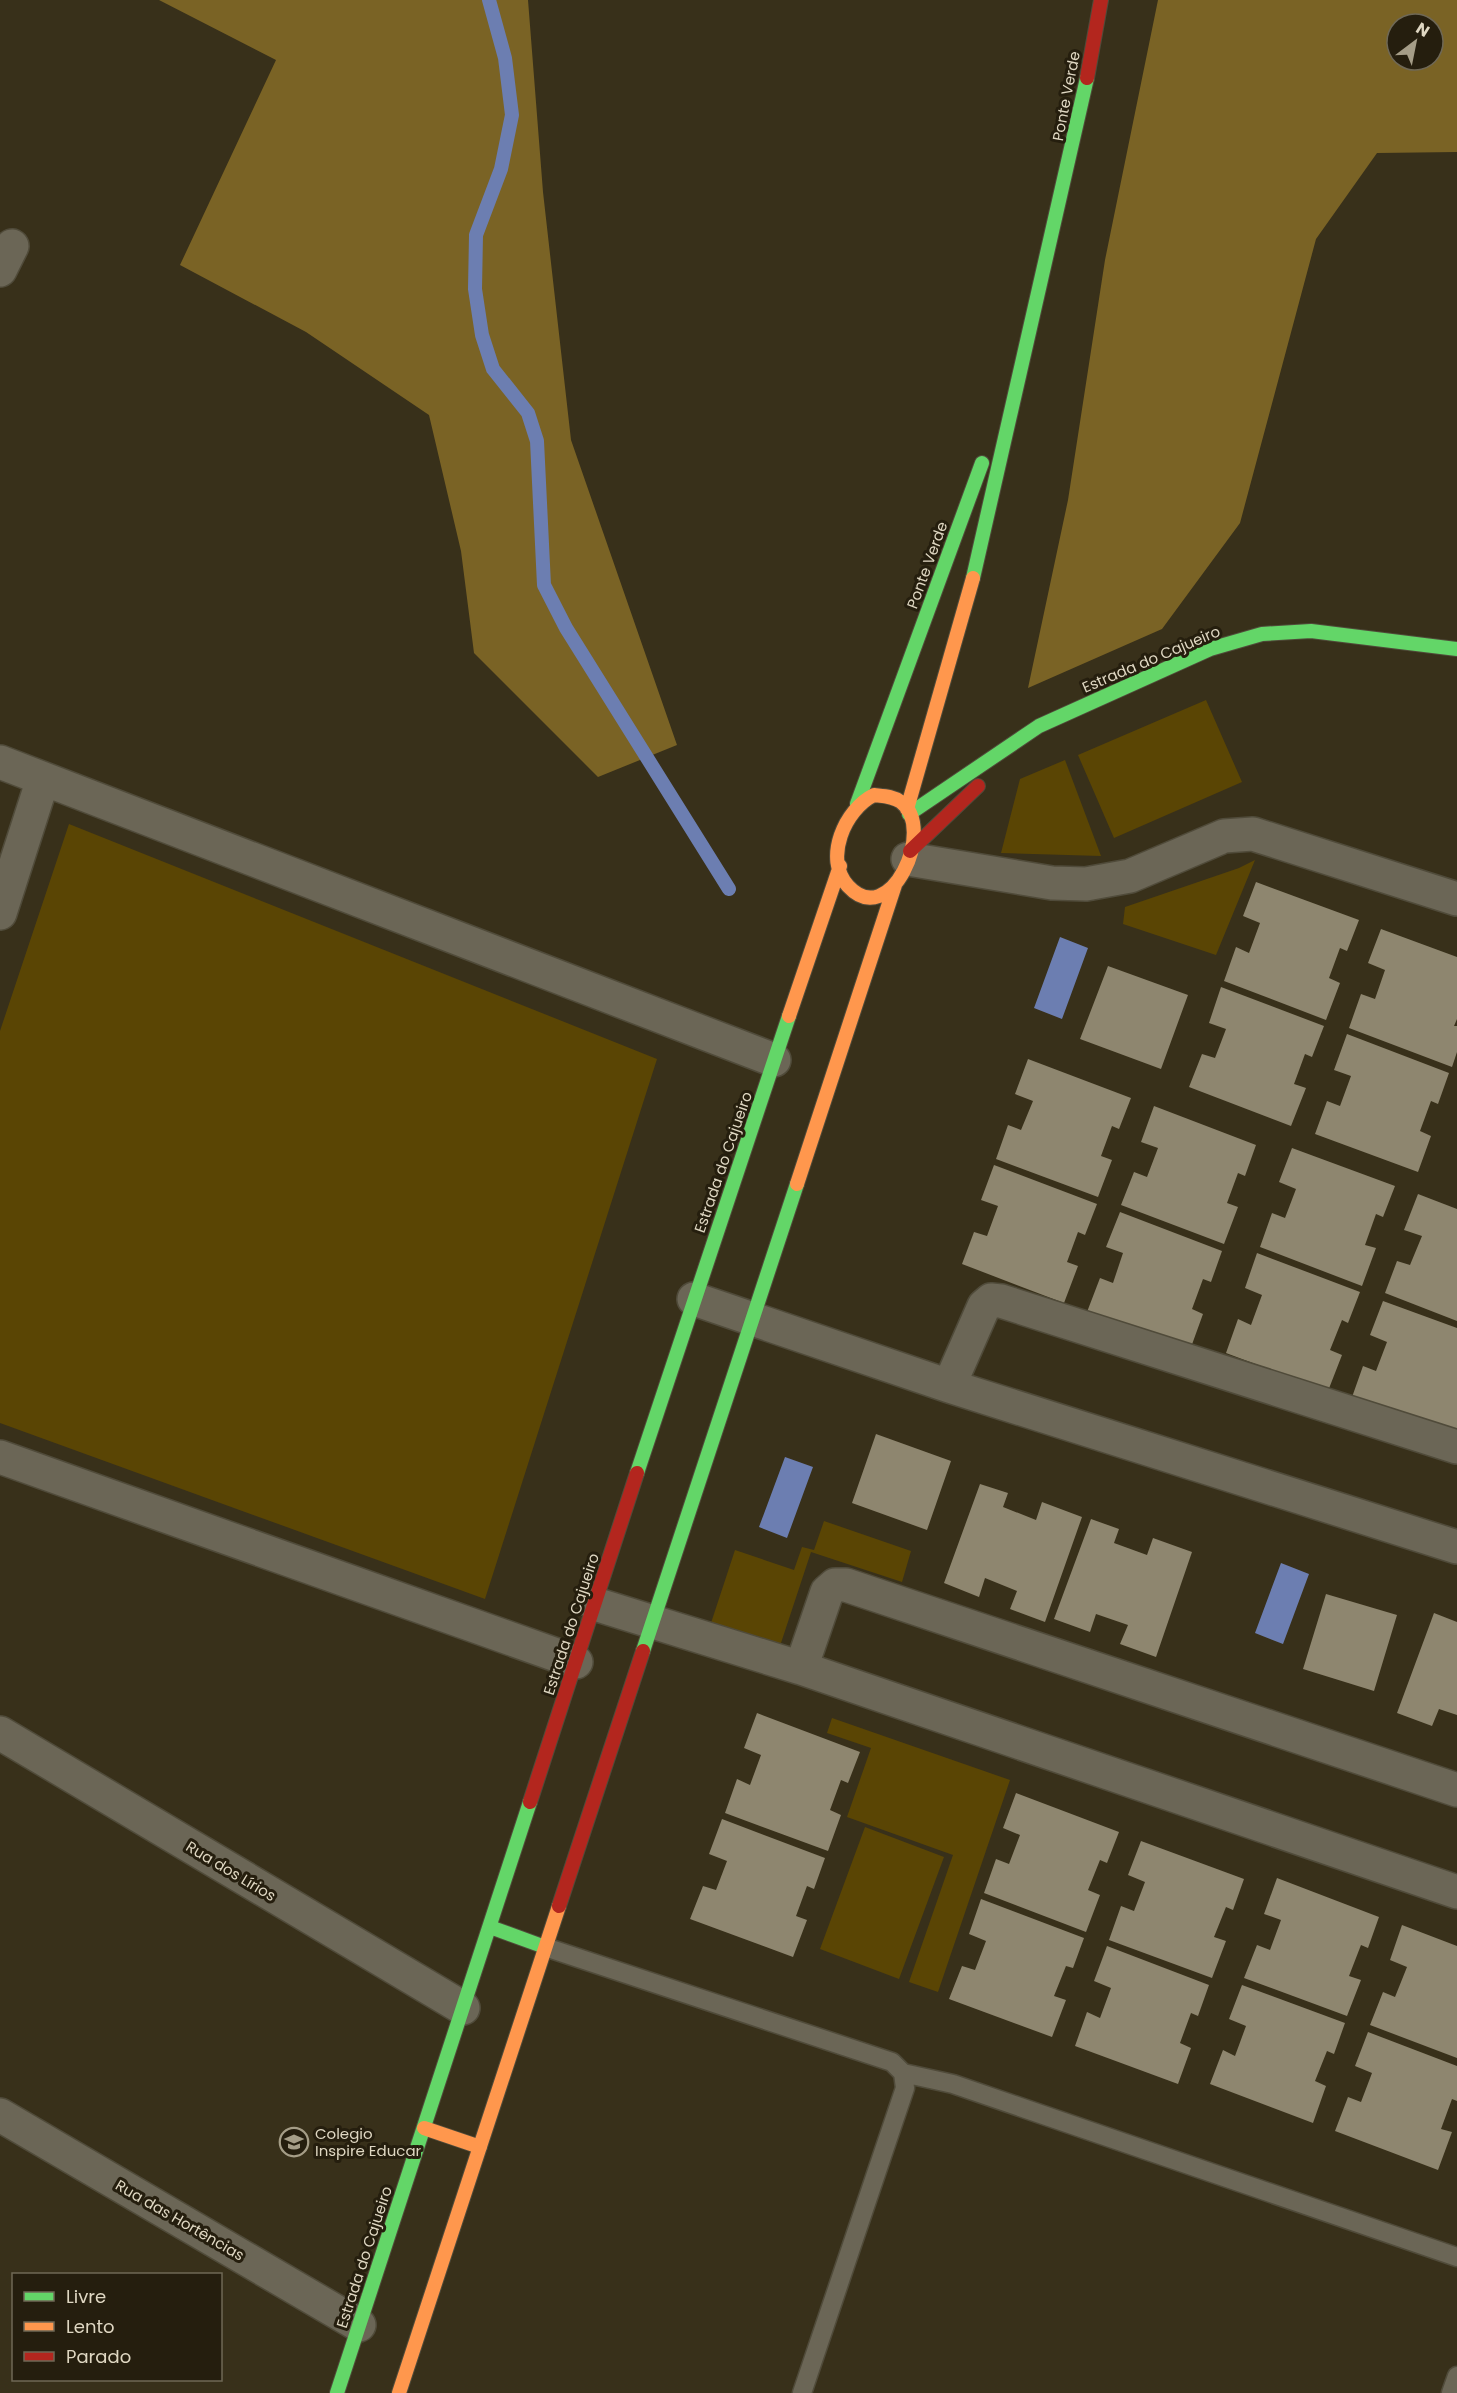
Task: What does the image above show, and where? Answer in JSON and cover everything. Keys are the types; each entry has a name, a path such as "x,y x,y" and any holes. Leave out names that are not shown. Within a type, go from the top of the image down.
{"main road":[{"name":"Ponte Verde","path":"908,811 969,597 1081,109 1101,0"},
{"name":"Ponte Verde","path":"857,804 1028,338"},
{"name":"Estrada do Cajueiro","path":"908,811 1039,726 1210,649 1262,634 1311,631 1457,649"},
{"name":"Estrada do Cajueiro","path":"399,2393 752,1319 905,865 1039,726"},
{"path":"874,795 896,799 908,811 915,838 905,865 883,896 863,896 848,886 840,866 839,852 843,831 851,813 857,804 874,795"},
{"name":"Estrada do Cajueiro","path":"337,2393 694,1299 840,866"},
{"path":"490,1927 545,1947"},
{"path":"424,2128 480,2147"}],"street":[{"path":"0,762 774,1060"},
{"path":"0,913 43,779"},
{"path":"905,865 1052,883 1086,884 1130,876 1224,836 1253,834 1457,899"},
{"path":"694,1299 949,1386 1457,1547"},
{"path":"949,1386 984,1306 991,1300 1001,1301 1457,1447"},
{"path":"0,1457 576,1662"},
{"path":"801,1668 827,1592 835,1585 846,1585 1457,1791"},
{"path":"595,1604 801,1668 1457,1892"},
{"name":"Rua dos Lírios","path":"0,1733 463,2008"},
{"name":"Rua das Hortências","path":"0,2115 359,2325"}],"lane":[{"path":"545,1947 892,2062 903,2073 964,2088 1457,2258"},
{"path":"802,2393 905,2088 903,2073"},
{"path":"1451,2393 1457,2376"}],"shaded area":[{"path":"159,0 528,0 543,192 571,440 677,745 598,777 474,653 461,551 429,415 306,332 180,265 276,60"},
{"path":"1158,0 1457,0 1457,152 1377,153 1316,239 1240,523 1162,629 1028,688 1068,500 1105,260"},
{"path":"1206,700 1242,782 1114,838 1078,755"},
{"path":"1065,760 1101,856 1001,853 1020,779"},
{"path":"69,824 657,1059 485,1599 0,1423 0,1031"},
{"path":"1255,860 1216,955 1123,924 1125,907 1239,868"},
{"path":"824,1521 911,1551 902,1582 811,1552 780,1646 711,1623 735,1550 794,1570 802,1547 814,1550"},
{"path":"832,1718 1010,1780 938,1992 909,1982 953,1855 847,1817 871,1748 827,1733"},
{"path":"865,1827 944,1857 899,1979 820,1949"}],"water":[{"path":"1060,937 1088,948 1062,1019 1034,1008"},
{"path":"785,1457 813,1467 787,1538 759,1527"},
{"path":"1281,1563 1309,1574 1283,1644 1255,1633"}],"building":[{"path":"1256,882 1359,920 1347,951 1340,948 1329,978 1340,983 1326,1020 1224,981 1236,947 1249,953 1260,923 1243,916"},
{"path":"1381,929 1457,957 1457,1019 1454,1026 1457,1026 1457,1052 1452,1067 1349,1028 1361,994 1375,999 1385,970 1368,963"},
{"path":"1108,966 1188,995 1161,1069 1080,1039"},
{"path":"1221,987 1324,1026 1312,1057 1305,1054 1294,1084 1306,1088 1291,1126 1189,1087 1202,1054 1215,1058 1226,1029 1209,1023"},
{"path":"1347,1034 1449,1073 1438,1104 1431,1101 1420,1131 1431,1136 1418,1172 1315,1134 1327,1101 1340,1106 1351,1076 1334,1070"},
{"path":"1028,1059 1131,1098 1119,1129 1112,1126 1101,1156 1112,1160 1098,1197 996,1159 1008,1125 1021,1130 1033,1101 1015,1094"},
{"path":"1154,1106 1256,1145 1245,1176 1238,1173 1227,1203 1238,1207 1224,1244 1121,1205 1134,1172 1147,1177 1158,1148 1141,1142"},
{"path":"1292,1148 1395,1186 1383,1217 1376,1214 1365,1245 1376,1248 1362,1286 1260,1247 1272,1213 1285,1218 1296,1189 1279,1182"},
{"path":"994,1165 1097,1204 1085,1235 1078,1232 1067,1262 1078,1266 1064,1303 962,1264 974,1232 987,1236 998,1206 981,1200"},
{"path":"1418,1194 1457,1209 1457,1321 1385,1293 1397,1261 1410,1265 1422,1236 1404,1230"},
{"path":"1120,1212 1222,1251 1211,1282 1203,1279 1192,1309 1203,1314 1190,1350 1087,1312 1100,1278 1113,1283 1123,1253 1106,1247"},
{"path":"1257,1253 1360,1292 1348,1323 1342,1320 1330,1350 1342,1355 1328,1391 1226,1353 1238,1319 1251,1325 1262,1295 1245,1288"},
{"path":"1383,1301 1457,1328 1457,1429 1453,1439 1351,1400 1363,1366 1376,1371 1387,1342 1370,1335"},
{"path":"876,1434 951,1461 927,1530 852,1503"},
{"path":"980,1484 1008,1493 1003,1507 1036,1520 1042,1502 1082,1517 1045,1622 1010,1609 1017,1591 985,1578 979,1597 944,1583"},
{"path":"1091,1519 1119,1529 1114,1543 1147,1555 1153,1538 1192,1552 1156,1657 1120,1644 1128,1625 1096,1614 1090,1632 1054,1619"},
{"path":"1326,1594 1397,1615 1374,1691 1303,1669"},
{"path":"1434,1613 1457,1622 1457,1715 1439,1709 1432,1726 1397,1713"},
{"path":"757,1713 860,1752 848,1783 841,1780 830,1810 841,1815 828,1851 725,1813 737,1779 750,1785 761,1755 744,1748"},
{"path":"1016,1793 1119,1832 1107,1863 1100,1860 1088,1890 1100,1895 1086,1932 984,1893 996,1859 1009,1864 1020,1835 1003,1828"},
{"path":"722,1819 825,1858 814,1889 807,1886 796,1916 807,1920 793,1957 690,1919 703,1886 716,1890 727,1861 709,1854"},
{"path":"1141,1841 1244,1879 1233,1910 1226,1907 1214,1937 1226,1941 1212,1978 1109,1940 1121,1906 1134,1911 1145,1882 1128,1875"},
{"path":"1277,1878 1379,1917 1368,1948 1361,1945 1349,1976 1361,1980 1347,2016 1244,1978 1257,1945 1270,1950 1281,1920 1264,1914"},
{"path":"981,1899 1084,1938 1073,1968 1066,1966 1054,1996 1066,2000 1052,2037 949,1999 962,1966 975,1970 986,1941 969,1934"},
{"path":"1402,1925 1457,1946 1457,2058 1370,2025 1383,1992 1395,1997 1407,1967 1390,1960"},
{"path":"1107,1946 1209,1985 1198,2016 1191,2013 1180,2043 1191,2048 1178,2084 1075,2046 1087,2012 1100,2018 1111,1988 1094,1981"},
{"path":"1242,1985 1345,2023 1334,2054 1327,2051 1315,2081 1326,2086 1313,2123 1210,2084 1223,2050 1235,2056 1246,2026 1229,2019"},
{"path":"1368,2032 1457,2066 1457,2101 1452,2099 1441,2129 1452,2132 1438,2170 1335,2131 1348,2097 1361,2102 1372,2073 1355,2066"}],"waterway":[{"path":"489,0 505,58 512,115 501,169 476,235 475,289 482,335 493,369 528,413 537,441 544,585 566,628 729,889"}],"traffic: fast":[{"path":"973,578 1087,78"},
{"path":"857,804 982,463"},
{"path":"909,814 1039,726 1210,649 1262,634 1311,631 1457,649"},
{"path":"637,1473 789,1016"},
{"path":"643,1651 797,1184"},
{"path":"337,2393 530,1802"},
{"path":"490,1927 545,1947"}],"traffic: slow":[{"path":"907,809 973,578"},
{"path":"874,795 891,797 901,802 911,815 914,833 911,852 904,871 893,886 879,896 864,897 848,886 841,875 837,862 838,849 846,823 854,811 874,795"},
{"path":"789,1016 840,866"},
{"path":"797,1184 895,885"},
{"path":"399,2393 559,1906"},
{"path":"424,2128 480,2147"}],"traffic: jam":[{"path":"1087,78 1101,0"},
{"path":"910,851 978,786"},
{"path":"530,1802 637,1473"},
{"path":"559,1906 643,1651"}],"place":[{"name":"Colegio Inspire Educar","path":"294,2142"}]}
